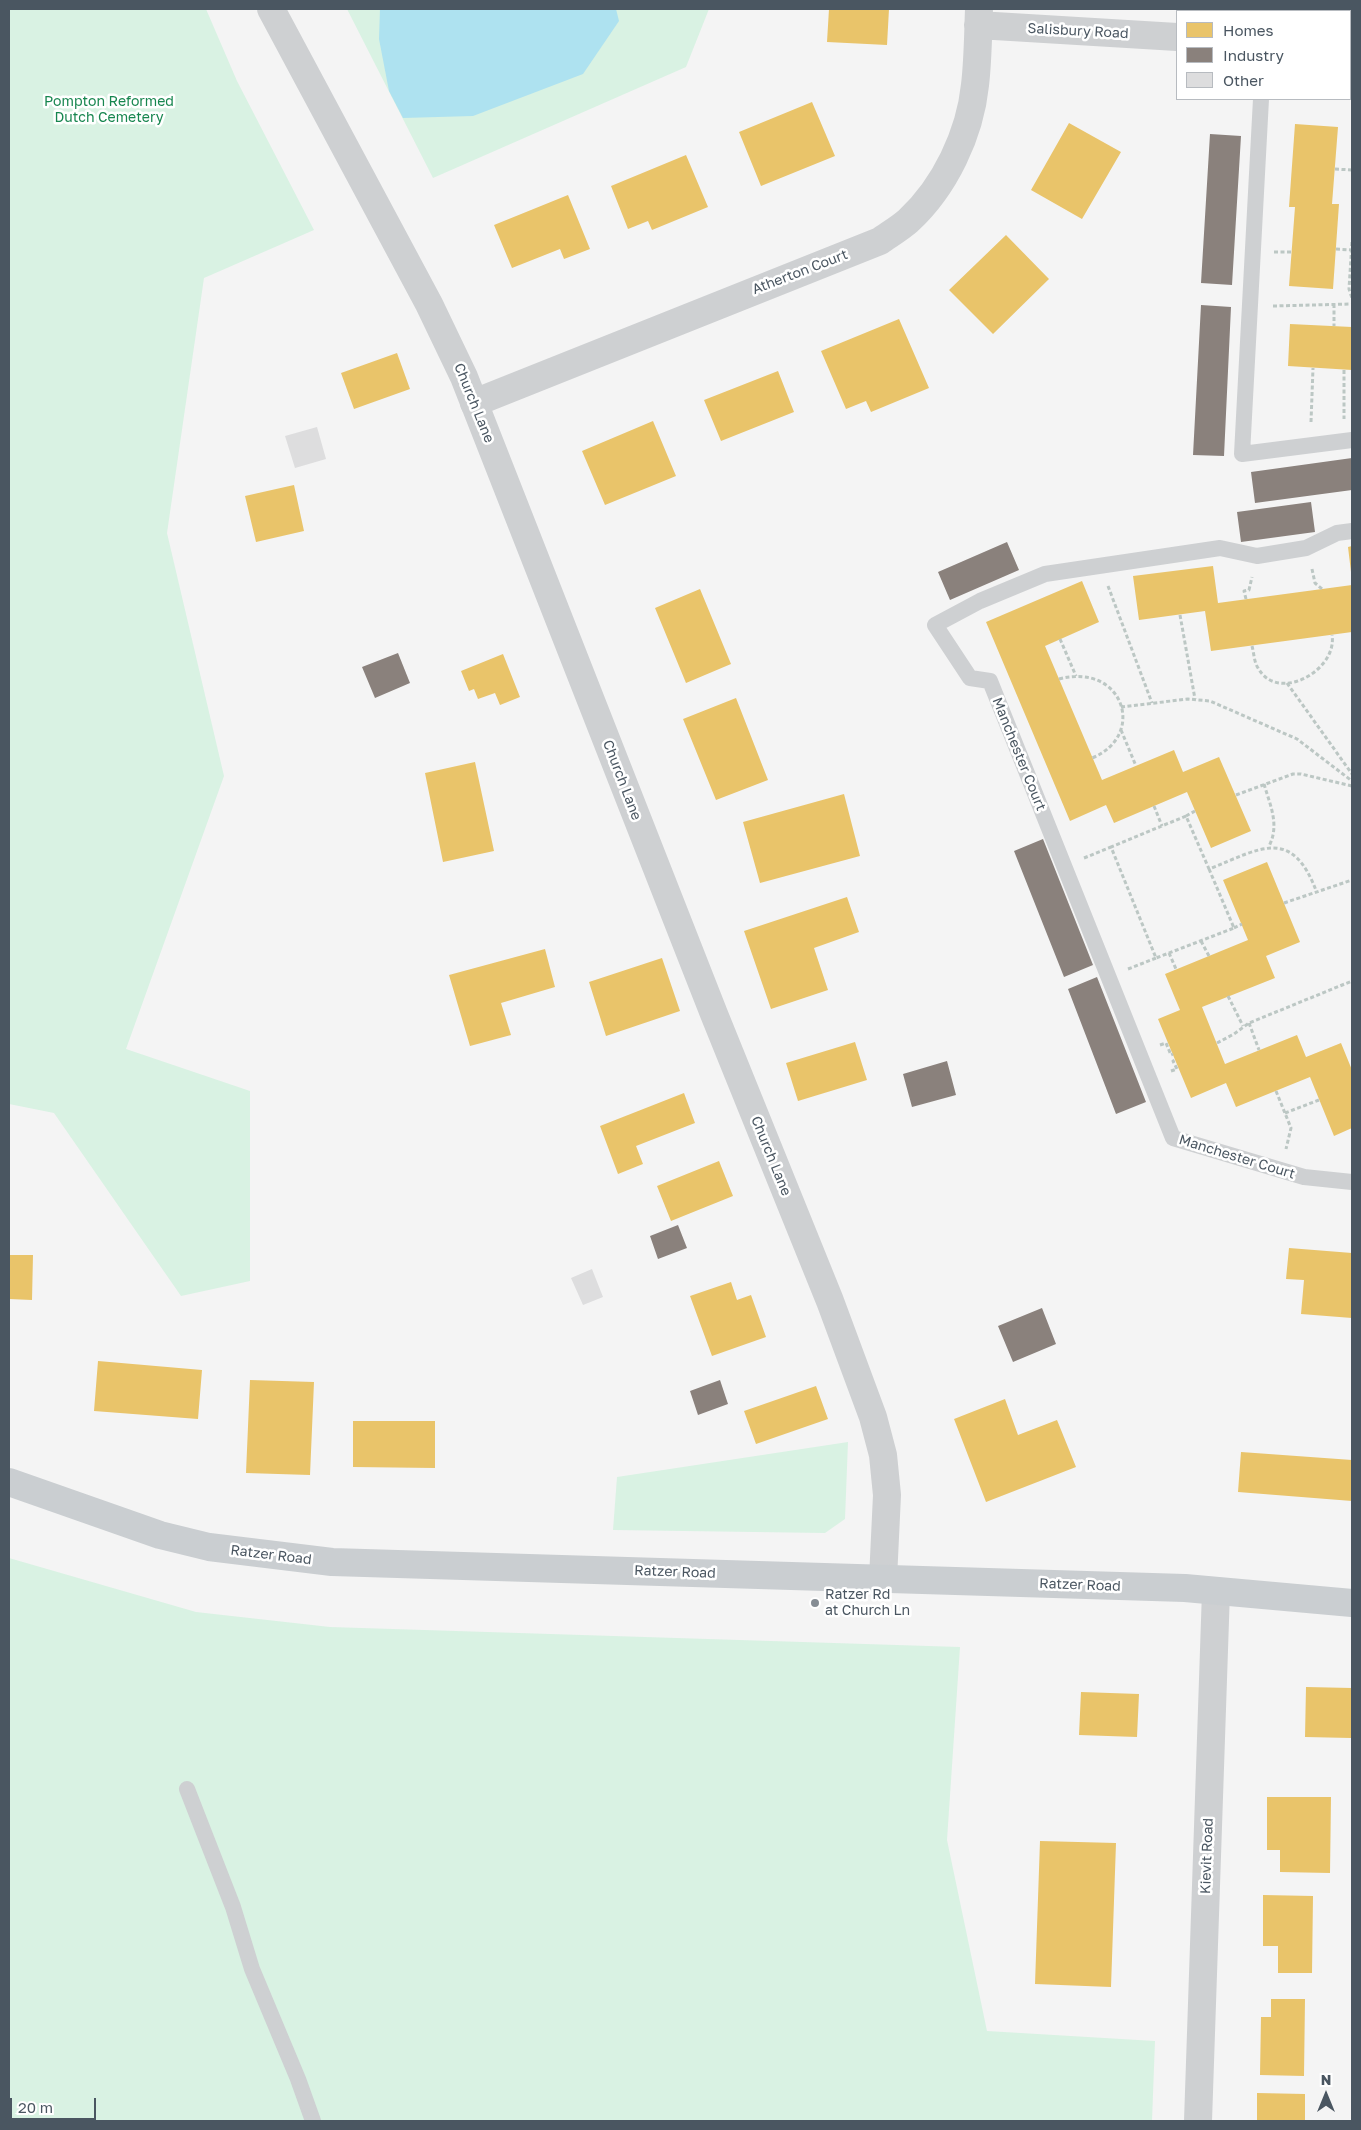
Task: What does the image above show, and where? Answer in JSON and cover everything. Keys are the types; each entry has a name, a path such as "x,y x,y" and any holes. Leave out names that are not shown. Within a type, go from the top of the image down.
{"main road":[{"name":"Ratzer Road","path":"9,1482 160,1535 209,1547 269,1556 342,1562 1171,1587 1352,1604"}],"street":[{"name":"Church Lane","path":"271,9 429,304 474,402 714,1014 830,1301 873,1418 883,1455 887,1495 883,1579"},
{"name":"Atherton Court","path":"474,402 880,241 908,221 932,195 951,163 966,126 975,87 979,17"},
{"name":"Salisbury Road","path":"979,17 1176,37"},
{"name":"Kievit Road","path":"1198,2121 1216,1591"}],"lane":[{"path":"1260,100 1242,454 1348,441"},
{"name":"Manchester Court","path":"1352,531 1337,533 1306,548 1257,556 1220,548 1045,574 980,601 935,624 970,678 990,681 1173,1138 1304,1177 1352,1182"},
{"path":"187,1789 233,1907 252,1969 298,2079 313,2121"}],"path":[{"path":"1335,169 1352,170"},
{"path":"1352,242 1349,289 1352,298"},
{"path":"1336,249 1352,250"},
{"path":"1334,304 1334,326"},
{"path":"1250,306 1352,304"},
{"path":"1311,445 1313,368"},
{"path":"1344,370 1348,441"},
{"path":"1100,566 1152,703"},
{"path":"1180,614 1195,700"},
{"path":"1252,646 1256,666 1260,671 1275,682 1287,683 1308,677 1326,662 1332,650 1332,635"},
{"path":"1060,639 1076,676"},
{"path":"1059,679 1088,676 1100,680 1109,687 1120,702 1121,730 1136,766"},
{"path":"1287,683 1352,774"},
{"path":"1121,707 1195,700 1210,701 1297,739 1352,780"},
{"path":"1092,758 1108,750 1121,730"},
{"path":"1236,795 1288,775 1301,774 1352,786"},
{"path":"1264,784 1275,822 1275,834 1269,846"},
{"path":"1154,806 1162,826"},
{"path":"1064,866 1195,811"},
{"path":"1186,816 1234,928"},
{"path":"1209,869 1269,846 1282,848 1293,856 1309,873 1317,893"},
{"path":"1111,847 1156,958"},
{"path":"1284,903 1352,880"},
{"path":"1109,977 1242,924"},
{"path":"1201,941 1209,956"},
{"path":"1169,953 1176,969"},
{"path":"1217,1043 1234,1034 1248,1023 1352,981"},
{"path":"1228,996 1243,1026"},
{"path":"1248,1023 1259,1050"},
{"path":"1276,1091 1291,1128 1280,1170"},
{"path":"1285,1113 1319,1100"}],"green space":[{"name":"Pompton Reformed Dutch Cemetery","path":"9,9 206,9 237,81 314,230 204,278 167,533 224,776 126,1049 250,1091 250,1281 181,1296 54,1113 9,1104"},
{"path":"347,9 709,9 686,67 433,178"},
{"path":"848,1442 845,1519 825,1533 613,1530 617,1477"},
{"path":"9,1558 196,1612 330,1627 960,1647 947,1840 987,2031 1155,2041 1152,2121 9,2121"}],"water":[{"path":"380,9 616,9 619,21 583,74 473,116 403,118 389,91 379,39"}],"building: Homes":[{"path":"829,9 889,9 887,45 827,42"},
{"path":"812,102 835,156 761,186 739,132"},
{"path":"1069,123 1121,152 1082,219 1031,190"},
{"path":"1295,124 1338,127 1332,204 1339,204 1333,289 1289,286 1295,207 1289,207"},
{"path":"686,155 708,207 652,230 648,221 628,229 611,186"},
{"path":"568,195 590,249 564,259 560,249 512,268 494,225"},
{"path":"1006,235 1049,279 993,334 949,290"},
{"path":"899,319 929,388 871,412 866,401 846,409 821,351"},
{"path":"1290,324 1352,327 1352,370 1288,366"},
{"path":"397,353 410,389 354,409 341,373"},
{"path":"778,371 794,412 721,441 704,400"},
{"path":"653,421 676,476 605,505 582,451"},
{"path":"294,485 304,531 256,542 245,496"},
{"path":"1352,546 1352,572 1351,572 1348,547"},
{"path":"1213,566 1218,603 1352,585 1352,632 1211,651 1205,611 1139,620 1133,576"},
{"path":"1082,581 1099,622 1045,646 1102,780 1174,750 1183,772 1219,757 1251,831 1211,848 1187,792 1114,823 1106,805 1070,821 986,622"},
{"path":"700,589 731,664 686,683 655,608"},
{"path":"503,654 520,697 500,705 495,693 478,699 474,689 469,691 461,671"},
{"path":"736,698 768,780 716,800 683,719"},
{"path":"475,762 494,851 443,862 425,773"},
{"path":"844,794 860,856 760,883 743,822"},
{"path":"1267,862 1300,942 1266,956 1275,978 1202,1007 1225,1064 1297,1035 1306,1057 1341,1043 1352,1070 1352,1128 1334,1136 1310,1077 1236,1107 1226,1083 1191,1098 1158,1019 1180,1010 1165,974 1248,940 1223,880"},
{"path":"847,897 859,932 814,948 828,990 771,1009 744,931"},
{"path":"545,949 555,987 501,1003 511,1035 470,1046 449,975"},
{"path":"662,958 680,1011 606,1036 589,982"},
{"path":"855,1042 867,1080 798,1101 786,1063"},
{"path":"684,1093 695,1123 636,1146 643,1164 618,1174 600,1126"},
{"path":"719,1161 733,1196 671,1221 657,1186"},
{"path":"1289,1248 1352,1253 1352,1318 1301,1314 1304,1280 1286,1279"},
{"path":"9,1255 33,1255 32,1300 9,1299"},
{"path":"731,1282 737,1300 751,1295 766,1337 712,1356 690,1296"},
{"path":"98,1361 202,1370 198,1419 94,1411"},
{"path":"250,1380 314,1382 310,1475 246,1473"},
{"path":"816,1386 828,1419 756,1444 744,1411"},
{"path":"1005,1399 1018,1435 1057,1420 1076,1467 986,1502 954,1419"},
{"path":"353,1421 435,1421 435,1468 353,1467"},
{"path":"1241,1452 1352,1460 1352,1501 1238,1492"},
{"path":"1306,1687 1352,1688 1351,1738 1305,1737"},
{"path":"1081,1692 1139,1694 1137,1737 1079,1735"},
{"path":"1267,1797 1331,1797 1330,1873 1280,1872 1280,1850 1267,1850"},
{"path":"1040,1841 1116,1843 1111,1987 1035,1984"},
{"path":"1263,1895 1313,1896 1312,1973 1278,1973 1278,1946 1263,1946"},
{"path":"1271,1999 1305,1999 1304,2076 1260,2075 1261,2017 1271,2017"},
{"path":"1257,2093 1305,2094 1305,2121 1257,2121"}],"building: Industry":[{"path":"1210,134 1241,136 1232,285 1201,283"},
{"path":"1201,305 1231,307 1224,456 1193,455"},
{"path":"1352,458 1352,490 1255,503 1251,472"},
{"path":"1311,502 1315,532 1241,542 1237,512"},
{"path":"1007,542 1019,570 950,600 938,572"},
{"path":"398,653 410,683 375,698 362,667"},
{"path":"1043,839 1093,965 1064,977 1014,851"},
{"path":"1097,977 1146,1102 1116,1114 1068,989"},
{"path":"947,1061 956,1095 912,1107 903,1074"},
{"path":"678,1225 687,1248 658,1259 650,1236"},
{"path":"1042,1308 1056,1344 1013,1362 998,1326"},
{"path":"720,1380 728,1404 698,1415 690,1391"}],"building: Other":[{"path":"317,427 326,459 295,468 285,436"},
{"path":"592,1269 603,1297 583,1305 571,1278"}],"place":[{"name":"Ratzer Rd at Church Ln","path":"815,1603"}]}
